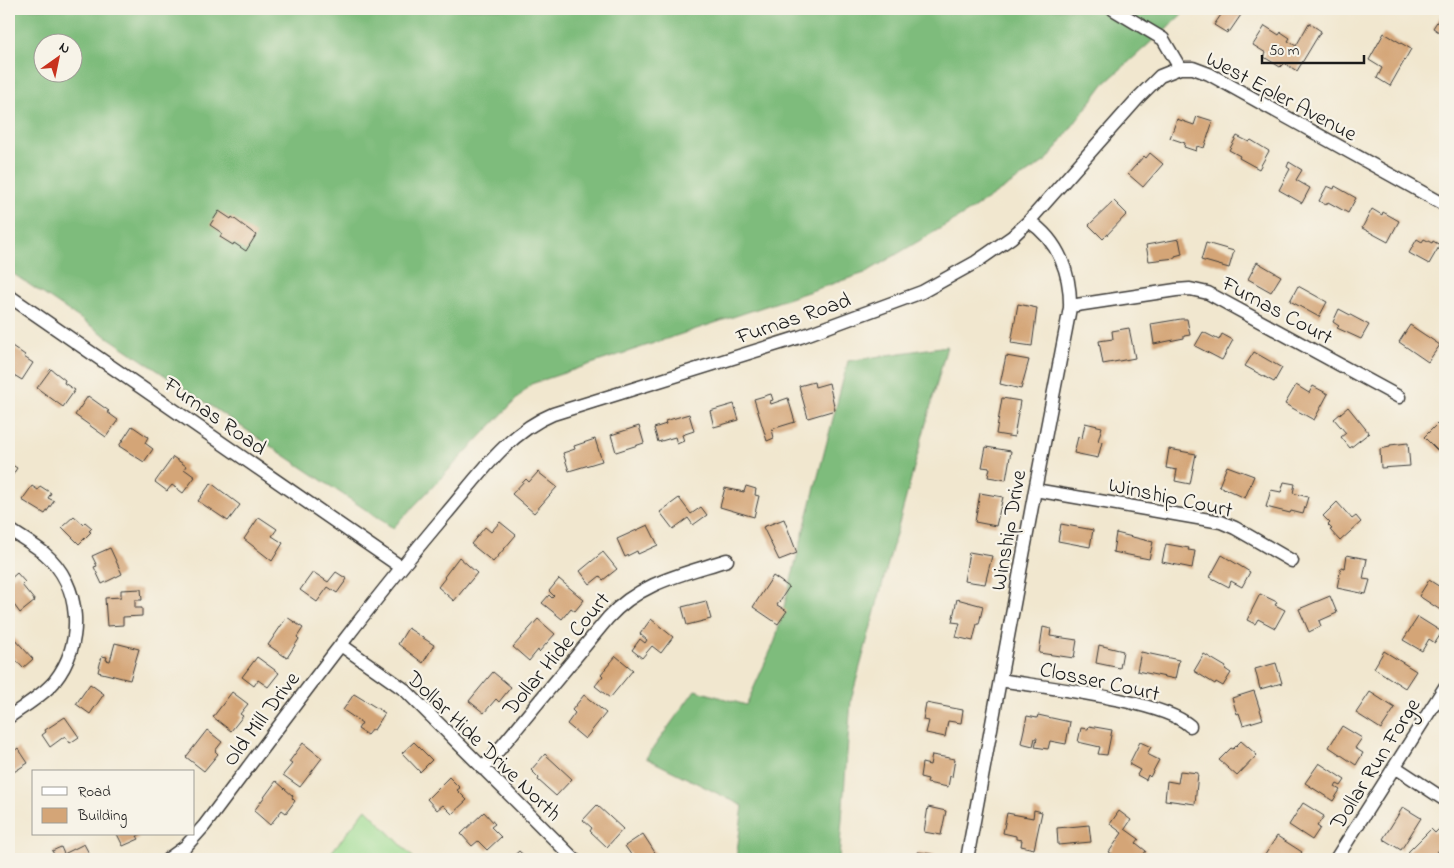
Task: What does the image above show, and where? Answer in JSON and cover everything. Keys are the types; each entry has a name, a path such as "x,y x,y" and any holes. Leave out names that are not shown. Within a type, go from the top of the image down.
{"street":[{"name":"West Epler Avenue","path":"1114,9 1163,39 1180,68 1193,68 1209,74 1445,205"},
{"name":"Furnas Road","path":"361,619 401,567 500,451 519,434 541,420 565,410 800,337 922,292 976,262 1012,237 1029,221 1149,86 1160,76 1180,68"},
{"name":"Winship Drive","path":"968,859 1070,306 1067,273 1060,255 1044,234 1029,221"},
{"name":"Furnas Court","path":"1070,306 1176,290 1190,289 1208,293 1399,397"},
{"name":"Furnas Road","path":"9,296 401,567"},
{"name":"Winship Court","path":"1035,490 1221,522 1292,561"},
{"path":"9,529 44,554 61,574 72,598 75,631 71,651 59,676 43,693 9,717"},
{"name":"Dollar Hide Court","path":"484,769 622,603 655,583 727,560"},
{"name":"Old Mill Drive","path":"168,859 186,846 199,832 361,619"},
{"name":"Dollar Hide Drive North","path":"341,645 404,690 574,859"},
{"name":"Closser Court","path":"1000,680 1130,703 1172,716 1190,726"},
{"name":"Dollar Run Forge","path":"1336,859 1445,687"},
{"path":"1394,767 1445,800"}],"green space":[{"path":"9,9 1188,9 1104,84 1047,160 968,212 865,273 531,384 393,528 9,271"},
{"path":"947,346 851,700 839,859 736,859 743,806 646,758 695,690 746,705 775,641 848,361"},
{"path":"366,809 415,859 326,859"}],"building":[{"path":"1225,9 1245,9 1227,33 1214,25"},
{"path":"1442,14 1445,16 1445,36 1433,28"},
{"path":"1309,23 1321,31 1297,71 1284,63 1280,67 1264,57 1266,53 1253,45 1265,26 1279,35 1281,32 1290,38 1288,41 1296,46"},
{"path":"1384,33 1411,49 1390,86 1377,78 1382,68 1369,60"},
{"path":"1197,116 1213,121 1204,148 1197,146 1196,151 1184,147 1185,143 1170,138 1177,119 1194,125"},
{"path":"1237,136 1249,142 1251,140 1269,151 1259,169 1229,150"},
{"path":"1150,153 1163,164 1143,187 1128,174 1144,156 1146,158"},
{"path":"1289,162 1302,170 1296,180 1310,188 1302,203 1279,190 1290,169 1287,167"},
{"path":"1327,186 1334,189 1335,186 1356,198 1348,213 1328,202 1326,205 1319,201"},
{"path":"1114,201 1127,214 1103,239 1089,225"},
{"path":"1372,209 1382,215 1383,212 1399,221 1388,242 1362,228"},
{"path":"219,211 231,219 232,217 256,235 246,251 220,237 222,233 210,225"},
{"path":"1179,239 1182,254 1175,256 1175,258 1149,261 1146,245"},
{"path":"1417,239 1422,242 1424,239 1432,243 1433,241 1440,245 1429,264 1409,253"},
{"path":"1206,243 1234,251 1229,268 1201,260"},
{"path":"1257,262 1281,276 1271,292 1248,279"},
{"path":"1298,286 1327,302 1319,317 1290,301"},
{"path":"1018,304 1037,308 1032,346 1011,343"},
{"path":"1339,309 1369,325 1361,339 1337,328 1339,326 1333,322"},
{"path":"1187,319 1190,335 1154,344 1151,324"},
{"path":"1410,325 1440,345 1428,362 1399,342"},
{"path":"1129,328 1135,358 1103,364 1099,341 1113,339 1112,331"},
{"path":"1203,332 1219,340 1222,334 1233,340 1222,360 1195,346"},
{"path":"9,344 33,363 22,380 9,372"},
{"path":"1254,352 1282,368 1274,382 1245,366"},
{"path":"1006,356 1029,360 1021,389 1000,384"},
{"path":"51,369 65,380 64,383 75,390 63,407 37,388"},
{"path":"814,382 815,387 829,383 835,410 808,418 799,386"},
{"path":"1296,385 1309,393 1313,386 1328,394 1314,420 1285,404"},
{"path":"771,394 773,400 770,401 771,404 788,398 795,422 772,429 774,438 767,441 754,399"},
{"path":"88,396 118,420 106,437 75,415"},
{"path":"1002,398 1020,401 1014,437 996,434"},
{"path":"734,404 739,420 714,427 710,411"},
{"path":"1348,407 1369,433 1350,448 1341,437 1346,433 1334,419"},
{"path":"689,414 694,431 682,435 684,441 677,444 675,437 658,442 654,428 666,424 665,421"},
{"path":"1445,422 1445,448 1440,453 1424,437 1437,424 1440,427"},
{"path":"1085,423 1102,427 1098,441 1102,442 1098,458 1074,453 1078,437 1082,438"},
{"path":"132,426 148,437 145,443 153,449 144,462 119,446"},
{"path":"639,426 644,443 616,452 611,435"},
{"path":"595,439 602,461 569,471 563,453 575,449 574,446"},
{"path":"1408,443 1410,466 1381,468 1380,449 1390,447 1390,445"},
{"path":"986,447 1011,451 1006,480 988,477 990,468 982,467"},
{"path":"1169,449 1196,454 1190,484 1175,481 1177,470 1166,468"},
{"path":"173,457 186,466 184,469 195,477 183,493 172,485 167,491 155,482"},
{"path":"9,463 17,468 9,481"},
{"path":"1227,466 1254,476 1245,498 1219,486"},
{"path":"538,472 557,487 534,513 512,494 526,479 529,482"},
{"path":"1284,482 1295,484 1293,493 1308,497 1303,514 1266,507 1271,490 1281,492"},
{"path":"211,483 240,505 228,521 198,501"},
{"path":"32,486 38,490 40,486 51,493 48,498 54,501 45,514 22,500"},
{"path":"746,486 756,489 755,495 759,496 754,517 720,507 725,488 744,492"},
{"path":"980,493 1003,497 996,526 975,522"},
{"path":"679,498 691,514 701,507 707,515 693,525 688,518 673,529 660,512"},
{"path":"1337,502 1352,519 1356,516 1361,522 1340,541 1330,530 1332,529 1328,525 1330,523 1323,516"},
{"path":"74,516 83,524 85,522 92,528 89,531 91,532 79,544 62,527"},
{"path":"259,517 277,529 272,536 283,543 272,561 244,539"},
{"path":"784,519 797,553 779,560 763,527"},
{"path":"500,522 516,535 493,562 471,544 485,527 491,532"},
{"path":"1061,524 1093,530 1090,547 1058,541"},
{"path":"648,525 658,545 638,554 637,551 625,557 617,539"},
{"path":"1116,533 1153,542 1149,559 1113,552"},
{"path":"1166,544 1189,548 1188,550 1195,551 1192,568 1162,562"},
{"path":"110,548 122,574 102,584 94,567 97,566 92,556"},
{"path":"603,552 617,569 603,580 600,576 590,584 580,571"},
{"path":"969,552 992,556 985,584 964,581"},
{"path":"1222,555 1250,572 1242,587 1231,581 1229,587 1210,577"},
{"path":"1347,555 1367,559 1363,579 1370,580 1366,594 1337,588 1341,567 1345,568"},
{"path":"459,557 477,573 454,601 438,587"},
{"path":"313,572 328,582 336,572 347,579 337,593 328,587 317,602 300,590"},
{"path":"17,573 25,582 22,585 35,601 20,613 9,598 9,580"},
{"path":"773,576 789,587 777,605 787,611 778,624 753,607"},
{"path":"559,579 584,600 575,611 571,608 562,619 542,603 549,595 552,598 554,596 549,591"},
{"path":"1429,580 1445,590 1445,613 1419,596"},
{"path":"141,589 142,600 135,600 135,608 142,608 142,616 123,617 123,625 107,626 105,598 121,597 121,590"},
{"path":"1260,594 1277,602 1275,605 1285,610 1275,628 1258,619 1255,624 1247,620"},
{"path":"1330,596 1337,613 1319,621 1321,626 1309,632 1299,609"},
{"path":"957,599 983,606 973,641 956,637 960,623 952,622"},
{"path":"706,601 711,619 687,625 682,607"},
{"path":"287,617 303,628 297,637 299,639 287,658 268,645"},
{"path":"1418,617 1442,632 1435,643 1429,639 1422,651 1403,640"},
{"path":"538,619 555,634 529,661 513,647"},
{"path":"651,619 673,637 661,653 652,646 642,658 632,650 640,639 645,643 647,640 640,634"},
{"path":"1043,627 1051,629 1050,636 1077,640 1074,658 1039,653"},
{"path":"408,628 434,645 423,663 398,644"},
{"path":"13,637 33,659 23,668 14,658 9,662 9,641"},
{"path":"115,643 139,649 130,680 98,672 102,656 107,657 106,660 110,661"},
{"path":"1099,645 1123,651 1120,668 1096,663"},
{"path":"1384,651 1416,671 1405,688 1374,668"},
{"path":"1141,652 1179,660 1175,679 1137,671"},
{"path":"1204,654 1226,667 1225,669 1231,673 1223,686 1216,682 1215,684 1194,671"},
{"path":"616,656 633,670 610,698 595,686 603,676 601,674"},
{"path":"257,657 279,673 268,687 258,680 254,686 242,677"},
{"path":"1276,663 1282,683 1260,689 1255,669"},
{"path":"493,672 511,687 499,702 496,699 484,713 469,701"},
{"path":"90,684 104,694 90,714 76,704"},
{"path":"1254,691 1263,719 1243,725 1232,698"},
{"path":"232,692 248,704 240,714 243,716 231,731 213,717"},
{"path":"1370,692 1395,708 1381,729 1356,713"},
{"path":"354,694 385,713 374,730 372,729 367,735 358,729 362,723 343,710"},
{"path":"584,695 606,713 585,739 567,724 575,713 572,710"},
{"path":"926,703 963,710 961,723 948,721 945,737 926,733 929,721 923,720"},
{"path":"1038,715 1070,722 1066,744 1050,741 1048,749 1035,747 1037,738 1035,738 1033,746 1021,743 1027,716 1037,718"},
{"path":"65,717 79,737 70,743 65,736 50,747 42,735 46,732 45,730"},
{"path":"1089,726 1112,730 1107,755 1098,754 1100,747 1078,742 1081,728 1088,729"},
{"path":"1342,726 1362,738 1355,748 1363,753 1356,765 1329,747"},
{"path":"207,730 222,742 215,751 218,754 204,771 186,757"},
{"path":"1241,741 1257,755 1237,776 1219,760"},
{"path":"414,742 432,760 420,772 402,753"},
{"path":"1140,742 1151,747 1147,754 1159,760 1150,777 1148,775 1146,780 1137,775 1140,770 1129,764"},
{"path":"303,743 322,758 300,787 283,775 292,764 289,762"},
{"path":"18,748 28,763 9,775 9,755"},
{"path":"545,754 572,779 556,796 538,780 539,778 531,770"},
{"path":"932,755 955,759 948,787 927,783 928,779 920,777 922,763 930,765"},
{"path":"1319,763 1345,780 1341,786 1337,784 1335,787 1340,790 1333,801 1305,783"},
{"path":"1180,771 1198,773 1195,804 1165,800 1167,781 1178,783"},
{"path":"449,777 460,788 457,790 467,800 452,814 443,805 437,810 427,799"},
{"path":"276,781 293,796 292,798 295,801 286,813 282,810 270,825 254,811"},
{"path":"1303,803 1324,816 1317,826 1320,828 1312,840 1289,825"},
{"path":"597,805 623,829 607,847 590,831 592,828 583,820"},
{"path":"928,807 946,811 941,835 924,832"},
{"path":"1403,807 1421,818 1401,850 1383,839"},
{"path":"1034,810 1042,812 1034,849 1021,846 1022,840 1016,839 1016,836 1003,833 1007,813 1033,818"},
{"path":"1119,811 1131,820 1125,829 1139,839 1136,843 1146,851 1140,859 1120,859 1109,852 1122,833 1110,824"},
{"path":"484,812 495,824 491,827 501,837 487,850 478,841 472,846 461,834"},
{"path":"1089,825 1091,842 1058,845 1057,828"},
{"path":"1431,829 1435,833 1439,829 1445,836 1445,844 1430,859 1415,859 1408,852"},
{"path":"643,834 656,854 649,859 634,859 625,846"},
{"path":"118,836 137,836 139,839 123,846"},
{"path":"1277,836 1302,852 1297,859 1263,858"},
{"path":"84,844 92,859 57,859 52,851 61,847 64,854"},
{"path":"519,851 528,859 510,859"},
{"path":"918,852 937,855 936,859 917,859"}]}
